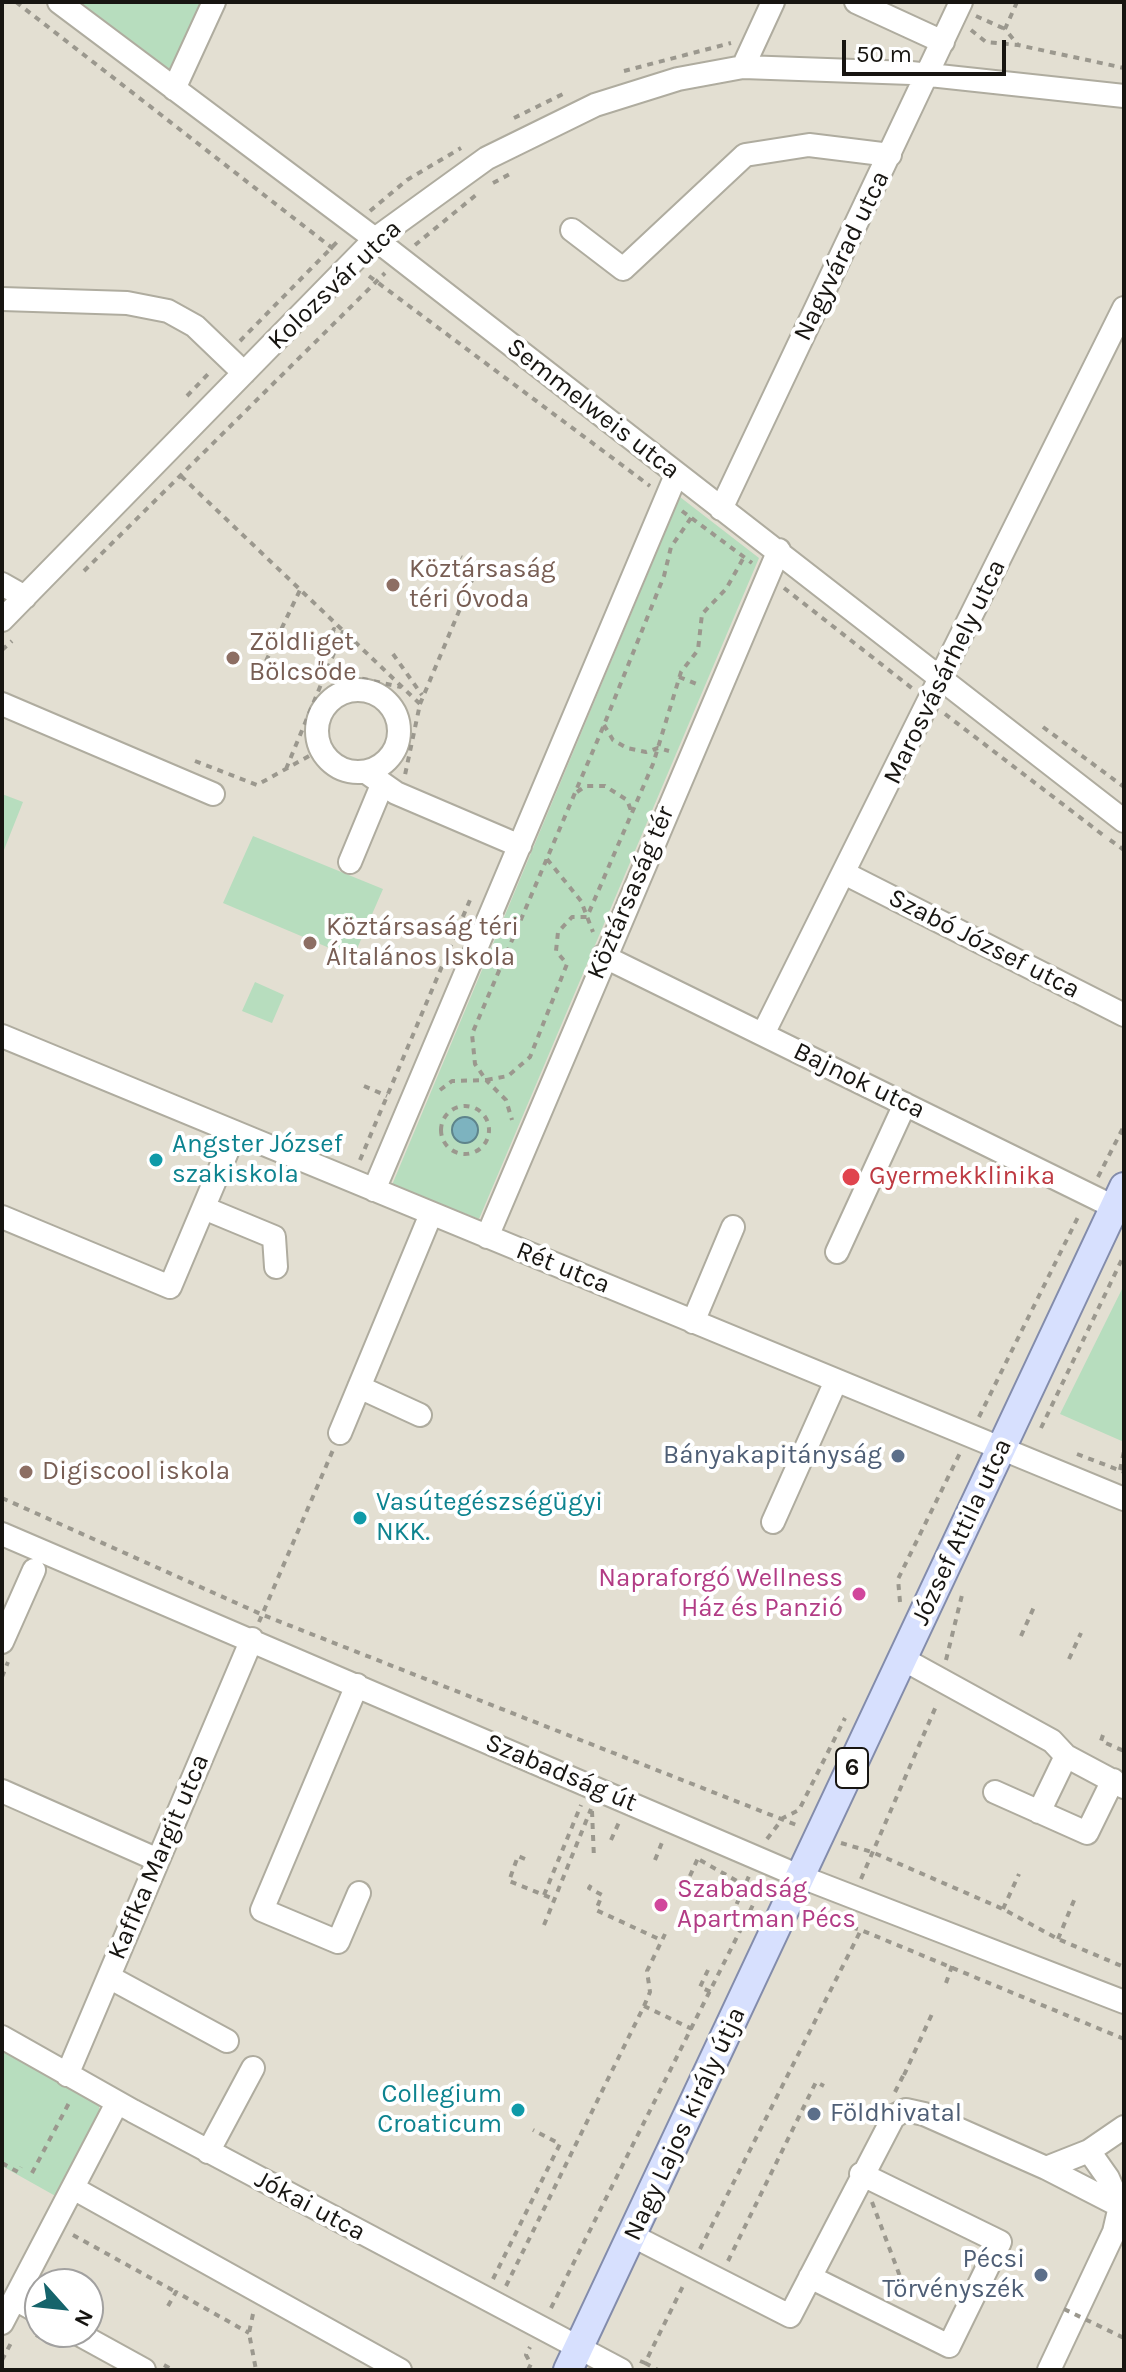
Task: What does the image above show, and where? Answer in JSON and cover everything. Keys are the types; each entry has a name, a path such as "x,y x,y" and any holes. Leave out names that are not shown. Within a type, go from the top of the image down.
{"main road":[{"name":"József Attila utca","path":"799,1876 903,1659 1013,1454 1109,1196"},
{"name":"Nagy Lajos király útja","path":"573,2359 799,1876"}],"street":[{"name":"Semmelweis utca","path":"59,2 375,239 1124,821"},
{"path":"174,89 214,2"},
{"path":"743,67 773,2"},
{"path":"856,2 943,42"},
{"name":"Nagyvárad utca","path":"712,502 890,155 961,2"},
{"name":"Kolozsvár utca","path":"7,630 25,597 375,239 487,158 595,105 646,87 743,67 929,74 1124,96"},
{"path":"572,230 623,269 745,155 809,145 890,155"},
{"path":"2,299 127,303 168,311 195,326 244,373"},
{"name":"Marosvásárhely utca","path":"763,1034 1124,308"},
{"path":"374,1190 676,475"},
{"name":"Köztársaság tér","path":"487,1237 603,956 779,550"},
{"path":"2,584 25,597"},
{"path":"350,862 374,778 393,754 399,739 399,723 393,708 381,696 367,690 343,693 324,708 318,723 318,739 324,754 343,769 374,778 520,846"},
{"path":"2,704 213,794"},
{"name":"Szabó József utca","path":"844,873 1124,1015"},
{"name":"Bajnok utca","path":"603,956 905,1104 1109,1196"},
{"name":"Rét utca","path":"2,1036 1124,1499"},
{"path":"837,1252 905,1104"},
{"path":"2,1217 170,1287 235,1133"},
{"path":"204,1208 274,1237 276,1267"},
{"path":"340,1433 431,1214"},
{"path":"693,1322 733,1227"},
{"path":"773,1522 836,1381"},
{"path":"359,1387 420,1415"},
{"name":"Szabadság út","path":"2,1534 758,1859 1124,2002"},
{"path":"2,1642 34,1570"},
{"name":"Kaffka Margit utca","path":"70,2085 109,1977 252,1639"},
{"path":"903,1659 1052,1741 1066,1756 1118,1784 1087,1833 995,1792"},
{"path":"357,1685 262,1910 338,1942 359,1893"},
{"path":"1039,1812 1066,1756"},
{"path":"2,1791 158,1860"},
{"path":"109,1977 227,2041"},
{"name":"Jókai utca","path":"2,2037 70,2085 117,2103 208,2152 544,2319 573,2359 629,2364"},
{"path":"208,2152 253,2068"},
{"path":"2,2323 117,2103"},
{"path":"633,2236 790,2316 861,2174 894,2116 906,2110 924,2114 1046,2168 1120,2206"},
{"path":"1046,2168 1089,2151 1124,2127"},
{"path":"1049,2370 1114,2232 1120,2206 1089,2151"},
{"path":"810,2277 949,2346 1000,2242 861,2174"},
{"path":"73,2188 400,2370"},
{"path":"15,2299 24,2304"},
{"path":"104,2348 144,2370"}],"path":[{"path":"16,2 352,263 768,575"},
{"path":"1005,29 1017,2"},
{"path":"1018,45 1005,29 970,13 967,20 973,34 986,42 1018,45 1124,68"},
{"path":"78,577 399,258 461,207 521,167"},
{"path":"181,476 420,704"},
{"path":"513,1127 506,1100 475,1064 472,1034 604,725 664,576 671,547 691,519 712,502"},
{"path":"408,785 405,778 409,745 422,695 478,566 461,557"},
{"path":"587,917 658,748 681,672 698,650 702,614 726,589 744,557"},
{"path":"266,661 300,590"},
{"path":"332,633 334,629 343,631"},
{"path":"2,650 7,630"},
{"path":"285,771 343,631"},
{"path":"393,654 422,695"},
{"path":"326,671 403,688"},
{"path":"604,725 613,740 627,748 646,752 658,748 690,757"},
{"path":"175,778 181,767 199,760 257,785 309,756 324,754"},
{"path":"575,793 586,786 605,786 627,800 632,813"},
{"path":"520,846 546,859 566,879 587,917 603,956"},
{"path":"432,1101 452,1081 508,1076 530,1057 567,964 556,951 558,932 572,917 587,917"},
{"path":"364,1086 387,1096"},
{"path":"472,1106 487,1119 488,1138 478,1150 462,1154 444,1142 442,1122 454,1108 472,1106"},
{"path":"434,1118 442,1122"},
{"path":"900,1605 898,1579 970,1436 1109,1196 1124,1126"},
{"path":"488,1138 496,1142"},
{"path":"1013,1454 1124,1255"},
{"path":"252,1639 340,1433"},
{"path":"1120,1470 1124,1451"},
{"path":"2,1498 263,1615 783,1818 819,1836 872,1852 1003,1909 1058,1939 1124,1967"},
{"path":"965,1584 951,1630 934,1715 839,1924 952,1966 1124,2039"},
{"path":"1021,1636 1034,1607"},
{"path":"1069,1659 1081,1633"},
{"path":"727,1926 758,1859 783,1818 799,1810 846,1715"},
{"path":"1103,1735 1101,1741 1124,1751"},
{"path":"544,1895 583,1801"},
{"path":"544,1925 592,1806 594,1859"},
{"path":"611,1840 621,1818"},
{"path":"655,1860 663,1840"},
{"path":"525,1859 518,1856 509,1881 554,1899"},
{"path":"685,1887 698,1858"},
{"path":"1003,1909 1019,1874"},
{"path":"591,1885 589,1888 602,1895 596,1910 661,1940"},
{"path":"528,2370 531,2364 526,2355 758,1895"},
{"path":"1058,1939 1075,1898"},
{"path":"627,1924 630,1918"},
{"path":"645,2363 861,1930"},
{"path":"506,2286 644,2006 650,1992 647,1971 665,1934"},
{"path":"946,1983 952,1966"},
{"path":"708,1970 700,1987 711,1992"},
{"path":"644,2006 692,2029"},
{"path":"894,2116 903,2076 932,2014"},
{"path":"723,2271 816,2082 824,2086"},
{"path":"32,2173 70,2085"},
{"path":"517,2292 493,2279 560,2144 533,2130"},
{"path":"2,2163 18,2172 21,2167"},
{"path":"861,2174 920,2332"},
{"path":"69,2233 249,2333"},
{"path":"256,2370 249,2333 258,2291"},
{"path":"168,2306 176,2292"},
{"path":"539,2304 544,2319"},
{"path":"1064,2309 1124,2338"},
{"path":"629,2364 645,2363 658,2370"}],"green space":[{"path":"59,2 214,2 174,89"},
{"path":"680,497 759,558 479,1219 392,1185"},
{"path":"2,794 23,802 2,855"},
{"path":"253,836 383,889 353,958 223,903"},
{"path":"255,982 284,995 272,1023 242,1011"},
{"path":"1124,1285 1124,1442 1060,1414"},
{"path":"2,2047 99,2106 99,2117 59,2198 2,2166"}],"water":[{"path":"465,1117 474,1121 478,1130 474,1139 465,1143 456,1139 452,1130 456,1121"}],"place":[{"name":"Köztársaság téri Óvoda","path":"393,585"},
{"name":"Zöldliget Bölcsőde","path":"233,658"},
{"name":"Köztársaság téri Általános Iskola","path":"310,943"},
{"name":"Angster József szakiskola","path":"156,1160"},
{"name":"Gyermekklinika","path":"851,1177"},
{"name":"Bányakapitányság","path":"898,1456"},
{"name":"Digiscool iskola","path":"26,1472"},
{"name":"Vasútegészségügyi NKK.","path":"360,1518"},
{"name":"Napraforgó Wellness Ház és Panzió","path":"859,1594"},
{"name":"Szabadság Apartman Pécs","path":"661,1905"},
{"name":"Collegium Croaticum","path":"518,2110"},
{"name":"Földhivatal","path":"814,2114"},
{"name":"Pécsi Törvényszék","path":"1041,2275"}]}
